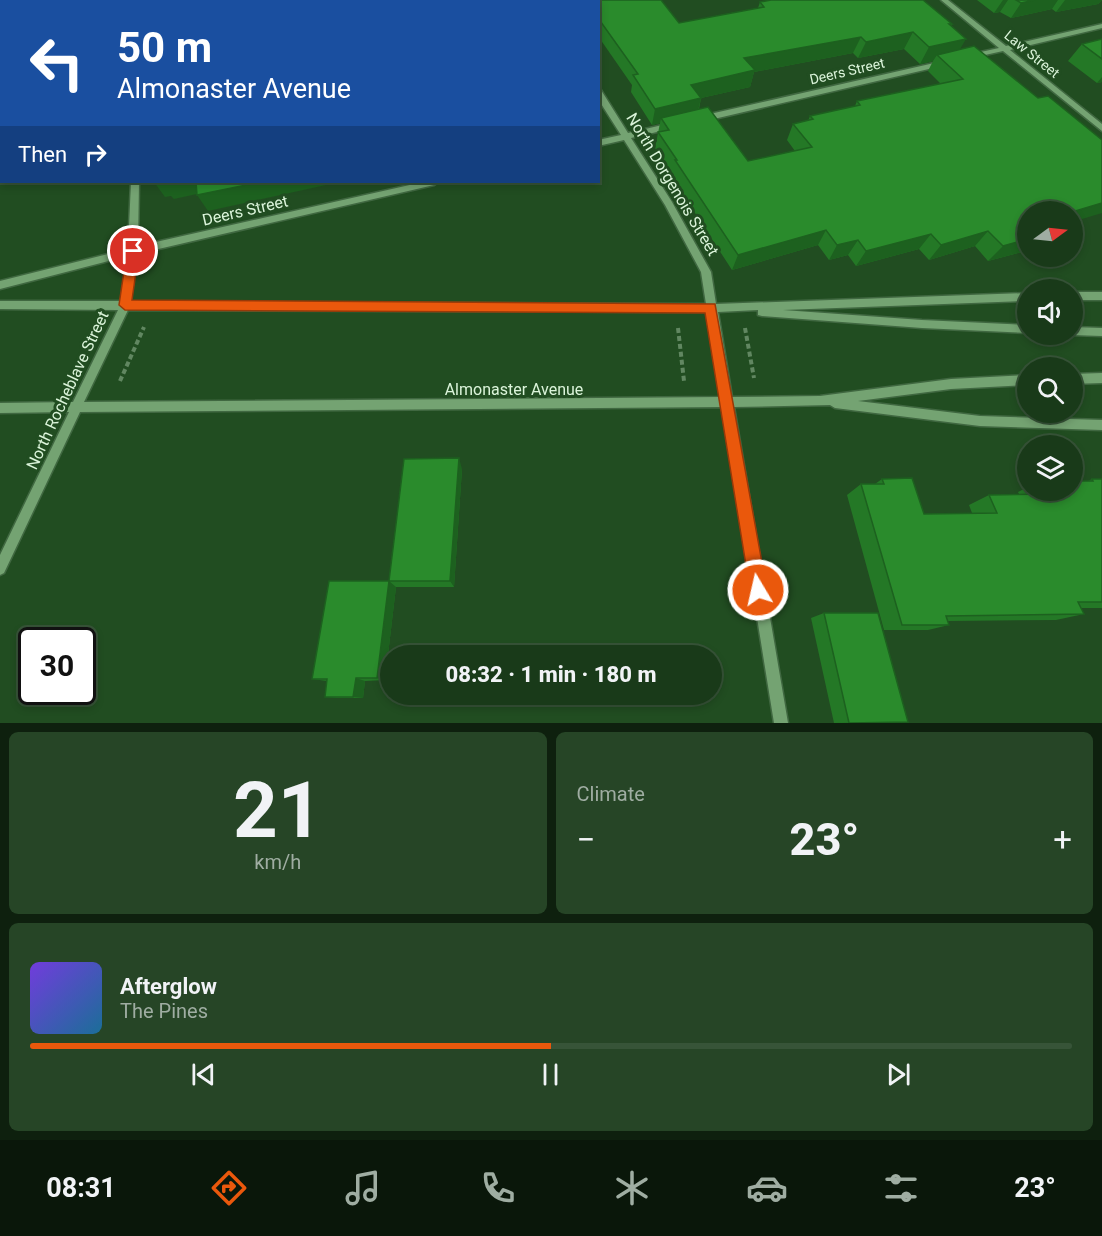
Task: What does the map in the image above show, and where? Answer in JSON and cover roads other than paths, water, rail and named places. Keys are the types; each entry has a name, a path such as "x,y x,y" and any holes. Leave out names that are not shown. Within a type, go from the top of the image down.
{"street":[{"name":"Law Street","path":"944,0 1102,128"},
{"path":"958,59 1102,26"},
{"name":"Deers Street","path":"696,121 947,62"},
{"name":"North Dorgenois Street","path":"600,95 669,204 706,272 781,723"},
{"path":"600,143 684,123"},
{"name":"North Rocheblave Street","path":"0,569 125,305 133,251 135,183"},
{"name":"Deers Street","path":"0,285 133,251 430,183"},
{"path":"1083,296 1102,296"},
{"path":"0,305 711,308 1017,297"},
{"path":"711,308 922,324 1017,328"},
{"path":"1083,331 1102,332"},
{"path":"1083,379 1102,378"},
{"name":"Almonaster Avenue","path":"0,408 727,404 820,401 951,384 1017,381"},
{"path":"820,401 980,421 1102,425"}]}
